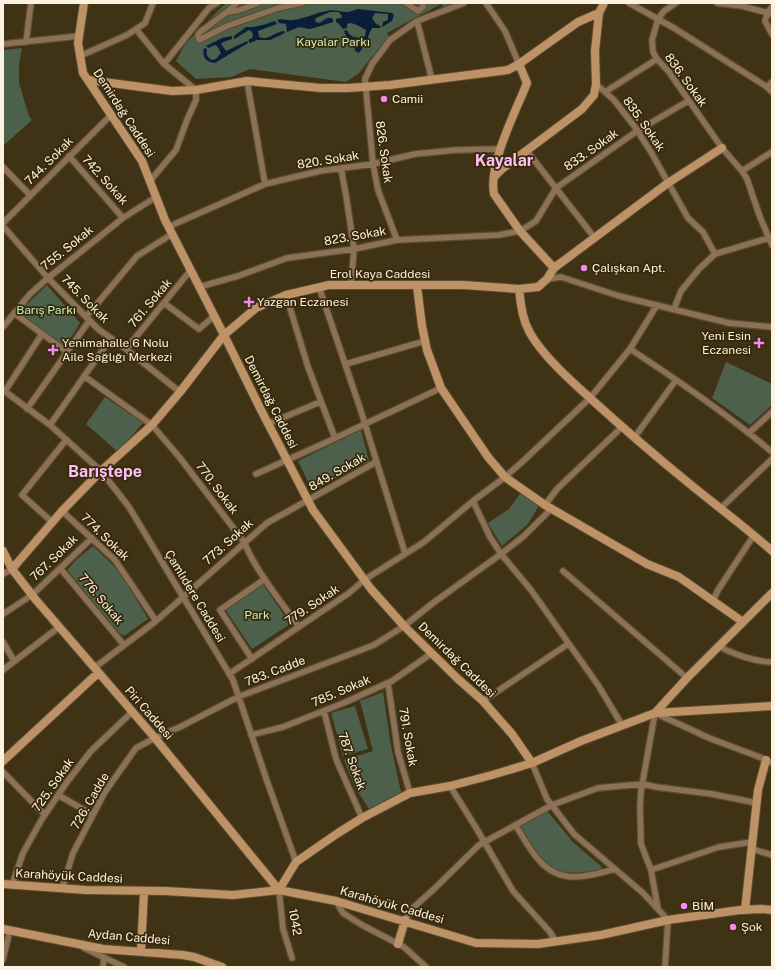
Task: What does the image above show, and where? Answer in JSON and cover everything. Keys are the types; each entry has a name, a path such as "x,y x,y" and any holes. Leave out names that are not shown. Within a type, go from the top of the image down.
{"street":[{"path":"26,42 31,3"},
{"name":"Demirdağ Caddesi","path":"84,3 78,43 83,73 142,161 170,230 313,510 364,580 404,626 458,679 483,700 512,734 532,762"},
{"path":"80,56 127,35 145,23 153,3"},
{"path":"164,64 209,6 217,3"},
{"path":"237,3 200,32 198,35 198,40 227,26 278,8 302,3"},
{"path":"227,12 240,10 258,3"},
{"path":"406,3 418,11 423,7 423,3"},
{"name":"826. Sokak","path":"397,240 378,190 373,164 365,79 372,64 390,40 417,21 464,3"},
{"path":"486,3 505,31 527,83 500,149 494,176 494,194 520,232 554,268"},
{"path":"494,176 582,109 594,95 596,84 595,50 599,13 604,3"},
{"path":"629,3 658,19 767,87 772,92"},
{"path":"658,19 664,11 676,3"},
{"path":"717,3 742,6 770,13"},
{"path":"772,7 765,21 772,34"},
{"path":"88,80 172,91 196,90 247,81 321,88 365,88 432,80 508,70 578,22 599,13"},
{"name":"836. Sokak","path":"658,19 652,40 653,52 657,59 669,72 722,148 742,170"},
{"path":"417,21 432,80"},
{"path":"136,28 164,64 196,90"},
{"path":"3,44 79,36"},
{"path":"605,92 657,59"},
{"path":"247,81 265,184"},
{"path":"767,87 772,82"},
{"name":"835. Sokak","path":"596,84 614,100 637,131 651,152 688,218 703,232 715,254"},
{"path":"150,181 176,150 196,100 196,90"},
{"name":"833. Sokak","path":"520,232 536,221 556,188 637,131 688,101"},
{"name":"744. Sokak","path":"3,225 110,115"},
{"name":"Erol Kaya Caddesi","path":"12,569 62,511 101,471 152,425 180,392 224,334 256,308 286,295 329,285 463,285 519,289 538,287 547,279 554,268 594,237 668,183 722,148"},
{"name":"820. Sokak","path":"27,409 88,319 137,256 170,230 265,184 320,170 373,164 415,154 456,150 500,149"},
{"path":"527,151 594,237"},
{"path":"772,152 742,170 772,245"},
{"name":"742. Sokak","path":"69,156 98,187 123,218"},
{"path":"3,167 30,196"},
{"path":"342,168 354,249 351,284"},
{"name":"755. Sokak","path":"3,327 30,294 48,278 123,218 156,198"},
{"name":"745. Sokak","path":"3,225 48,278 98,329 180,392"},
{"name":"823. Sokak","path":"199,287 238,276 287,258 354,249 397,240 499,235 520,232"},
{"path":"674,309 681,291 699,269 715,254 769,238"},
{"name":"761. Sokak","path":"126,349 190,270"},
{"path":"547,279 561,277 619,296 730,323 772,327"},
{"path":"416,286 425,342 440,388 488,457 505,477 549,506 647,564 679,577 743,622"},
{"path":"319,287 346,364 405,553"},
{"path":"519,289 523,318 538,346 572,381 634,438 754,534 772,551"},
{"path":"286,295 308,367 320,402 335,438"},
{"path":"164,303 199,329 214,316"},
{"name":"779. Sokak","path":"229,674 349,593 364,580 424,542 473,501 505,477 590,398 630,349 657,305"},
{"path":"14,313 67,352"},
{"path":"4,391 42,334"},
{"path":"50,426 111,338"},
{"path":"346,364 425,342"},
{"path":"630,349 750,433 772,452"},
{"name":"770. Sokak","path":"84,376 152,425 180,458 244,542 265,579 299,627"},
{"path":"634,438 676,380"},
{"path":"256,474 287,461 440,388"},
{"name":"Çamlıdere Caddesi","path":"4,391 50,426 101,471 129,507 233,680 296,862"},
{"path":"268,424 320,402"},
{"path":"750,433 772,412"},
{"name":"783. Cadde","path":"155,738 238,697 374,645 404,626 432,603 524,536 549,506 557,488 622,427"},
{"path":"52,522 22,495 66,440"},
{"path":"721,508 772,458"},
{"name":"849. Sokak","path":"308,500 376,462"},
{"name":"773. Sokak","path":"96,670 124,645 184,598 267,522 308,500"},
{"path":"473,501 490,537 501,554 531,590 598,685 622,725"},
{"name":"774. Sokak","path":"62,511 115,560 156,621"},
{"path":"712,600 754,534"},
{"name":"767. Sokak","path":"3,614 32,595 92,538"},
{"name":"Piri Caddesi","path":"3,551 12,569 32,595 155,738 279,890"},
{"name":"776. Sokak","path":"60,568 124,645"},
{"path":"3,574 12,569"},
{"path":"563,571 687,678"},
{"path":"252,658 220,610 265,579"},
{"path":"658,909 651,870 641,844 640,806 642,784 655,713 687,678 772,593"},
{"path":"3,670 59,627"},
{"path":"3,642 14,661"},
{"path":"483,700 568,644"},
{"path":"719,646 726,651 772,662"},
{"name":"785. Sokak","path":"251,735 283,727 388,683 432,653"},
{"path":"3,761 96,670"},
{"name":"791. Sokak","path":"388,683 398,752 410,793"},
{"path":"279,890 296,862 362,818 410,793 450,786 492,775 532,762 581,741 655,713 772,706"},
{"name":"787. Sokak","path":"324,711 336,759 362,818"},
{"name":"725. Sokak","path":"12,885 23,852 58,795 91,751 132,712"},
{"path":"655,713 709,738 769,762 758,790 745,910"},
{"name":"726. Cadde","path":"62,889 73,853 105,792 136,748 155,738"},
{"path":"532,762 547,799 574,834 643,893 668,920 665,967"},
{"path":"3,772 45,815"},
{"path":"398,944 405,920 414,906 434,889 479,845 552,805 598,788 642,784 712,794 757,803"},
{"path":"450,786 513,891 550,932 556,942"},
{"path":"58,795 93,815"},
{"path":"515,826 538,859 556,874 565,877 595,874 615,869"},
{"path":"651,870 719,847 752,846 772,855"},
{"name":"Karahöyük Caddesi","path":"3,884 62,889 233,895 279,890 336,901 405,920 476,943 538,944 556,942 601,935 668,920 745,910 772,910"},
{"name":"1042","path":"279,890 283,929 292,958"},
{"path":"141,951 144,891"},
{"path":"336,901 343,913 398,944 426,967"},
{"path":"3,924 32,934"},
{"path":"3,959 6,929 32,934"},
{"name":"Aydan Caddesi","path":"32,934 104,949 188,956 222,967"},
{"path":"77,944 124,967"},
{"path":"102,967 104,957"}],"green space":[{"name":"Kayalar Parkı","path":"226,3 453,3 444,8 441,4 387,33 389,36 358,74 346,82 250,69 231,77 196,79 176,61 185,44"},
{"path":"22,48 19,64 19,83 29,116 32,120 3,146 3,50"},
{"name":"Barış Parkı","path":"47,285 80,323 67,344 63,345 22,314 22,309"},
{"path":"726,362 772,384 772,405 750,425 712,398"},
{"path":"105,397 143,423 118,452 86,424"},
{"path":"361,430 369,461 312,490 298,461"},
{"path":"522,491 537,501 538,507 528,524 502,546 488,523 509,509"},
{"path":"93,546 120,572 148,619 124,636 119,633 67,570 77,559"},
{"name":"Park","path":"260,580 290,624 252,649 223,606"},
{"path":"383,692 391,746 401,792 369,809 355,787 344,760 373,751 360,701"},
{"path":"355,706 368,749 343,756 331,713"},
{"path":"547,811 574,843 602,867 600,871 569,873 557,870 550,866 538,854 520,826"}],"water":[{"path":"358,9 392,13 394,15 392,21 382,27 383,22 388,20 388,14 375,13 372,18 381,28 372,28 367,41 359,53 355,51 354,46 348,40 344,31 347,30 350,35 361,38 365,36 366,30 351,23 347,24 347,28 343,29 336,22 336,19 341,18 342,16 339,12 330,12 316,18 315,20 319,23 331,18 333,19 333,22 310,29 299,27 287,32 286,24 279,23 277,20 297,19 329,10 346,12"},
{"path":"275,21 277,24 258,31 259,37 266,38 284,31 285,33 270,40 257,40 250,43 248,40 252,38 253,34 249,30 234,39 234,36 246,27 257,26"},
{"path":"232,36 232,39 221,44 226,51 247,41 248,43 215,63 209,62 205,58 203,54 204,48 207,49 207,56 212,60 216,59 221,53 215,45 208,48 206,46 222,38"}],"place":[{"name":"Camii","path":"384,99"},
{"name":"Çalışkan Apt.","path":"584,268"},
{"name":"Yazgan Eczanesi","path":"249,302"},
{"name":"Yeni Esin Eczanesi","path":"759,343"},
{"name":"Yenimahalle 6 Nolu Aile Sağlığı Merkezi","path":"53,350"},
{"name":"BİM","path":"684,906"},
{"name":"Şok","path":"733,927"}],"district":[{"name":"Kayalar","path":"504,160"},
{"name":"Barıştepe","path":"105,471"}]}
